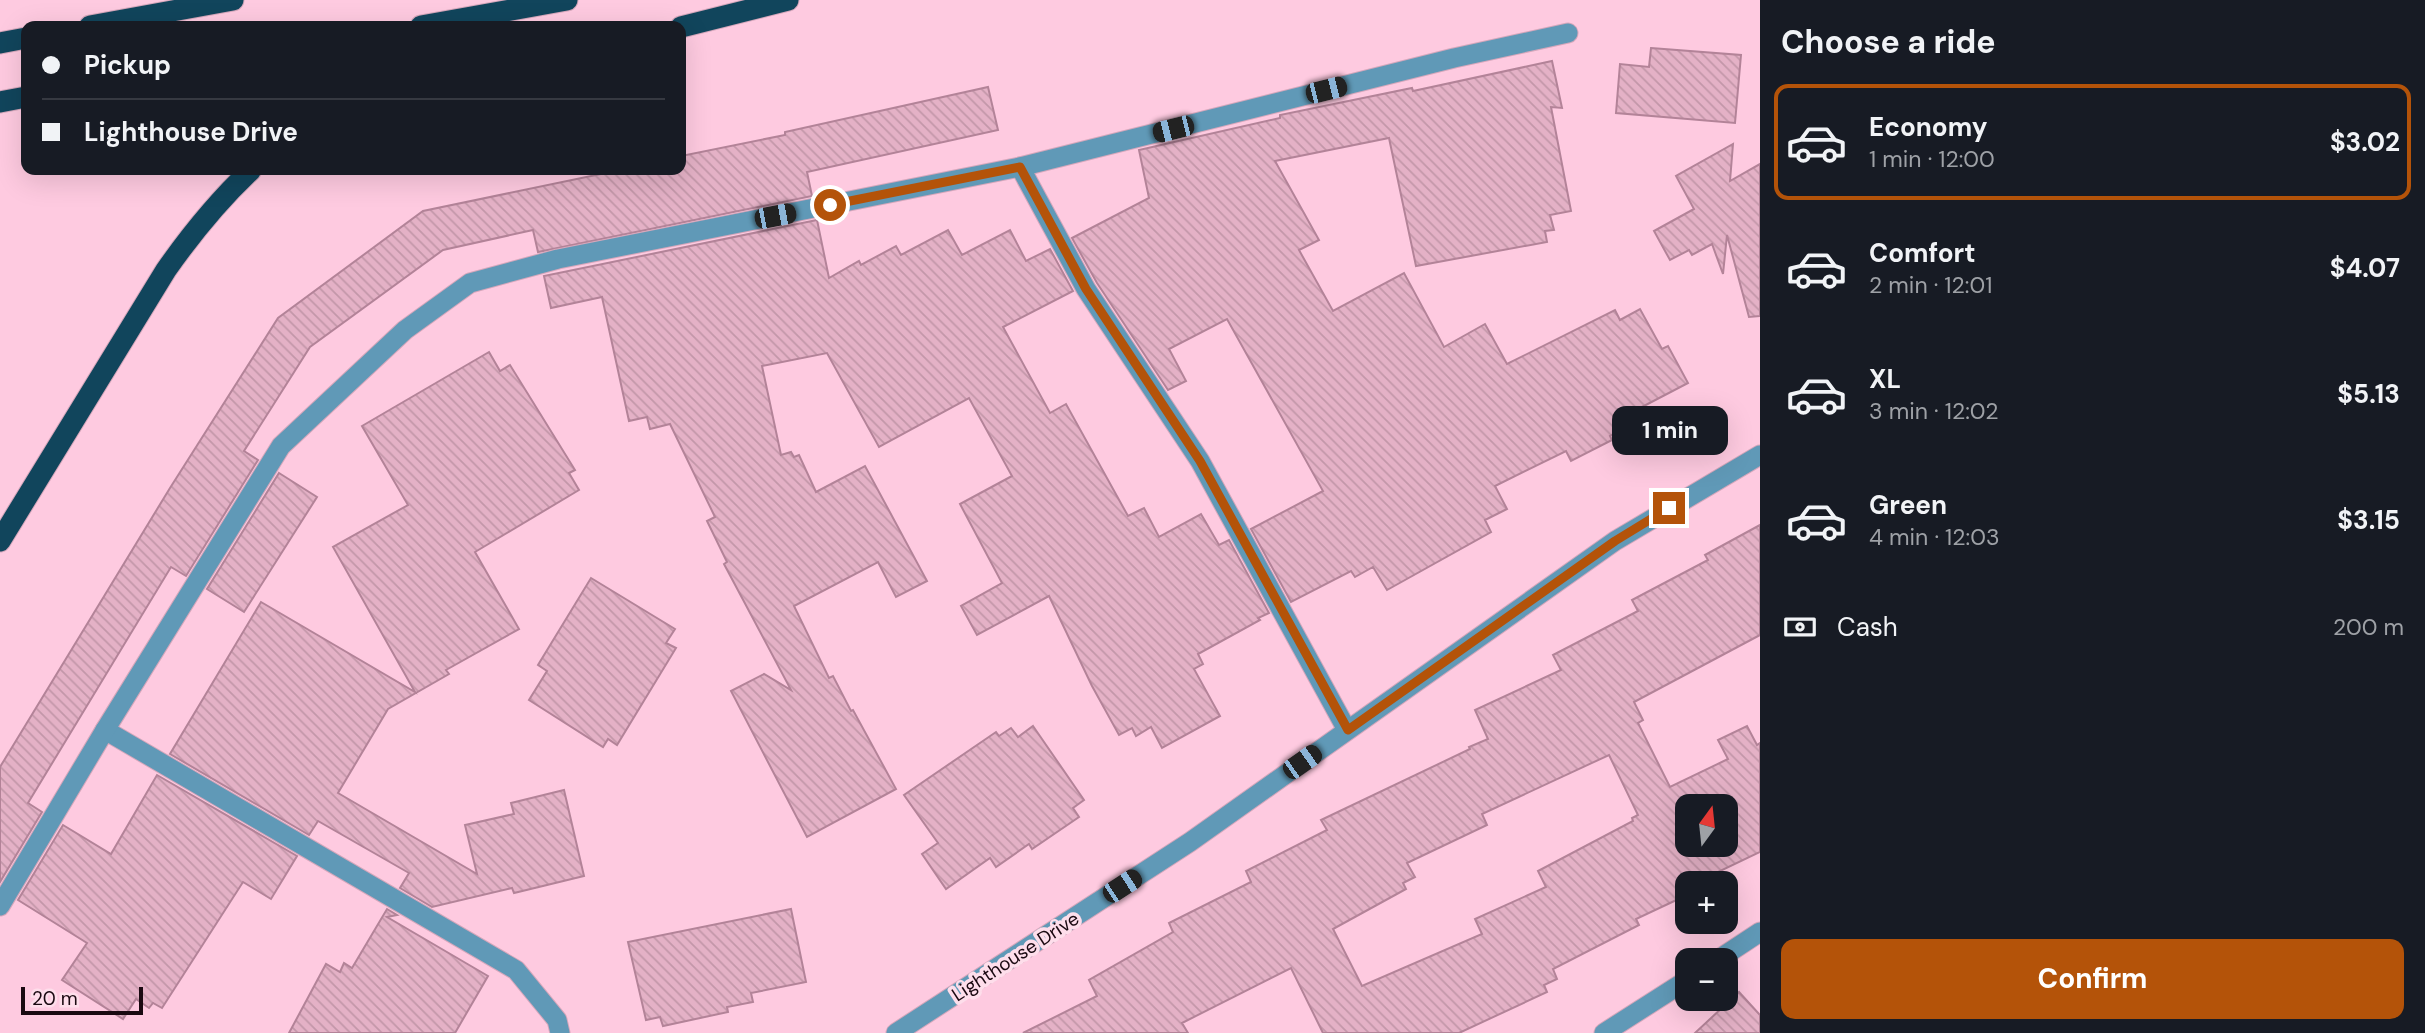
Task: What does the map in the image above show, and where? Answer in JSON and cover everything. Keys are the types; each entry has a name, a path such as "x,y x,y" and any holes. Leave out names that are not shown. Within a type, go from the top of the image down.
{"highway":[{"path":"118,21 233,0"},
{"path":"449,21 567,0"},
{"path":"686,26 788,0"},
{"path":"0,43 21,39"},
{"path":"0,102 21,98"},
{"path":"0,541 166,270 218,201 246,175"}],"street":[{"path":"0,906 105,730 281,446 405,330 470,283 558,259 1020,167 1441,61 1568,33"},
{"path":"1020,167 1086,289 1200,461 1348,730"},
{"name":"Lighthouse Drive","path":"897,1033 1190,842 1615,541 1760,455"},
{"path":"105,730 516,970 557,1020 560,1033"},
{"path":"1736,948 1760,932"},
{"path":"1604,1033 1675,988"}],"building":[{"path":"1651,48 1741,55 1735,123 1616,113 1620,64 1649,67"},
{"path":"1552,61 1562,108 1551,107 1571,211 1550,215 1554,230 1545,231 1547,242 1416,266 1389,138 1275,161 1319,240 1299,250 1333,311 1404,273 1444,347 1485,324 1507,364 1615,310 1620,320 1640,309 1662,349 1668,346 1688,383 1640,408 1645,417 1610,436 1612,440 1571,461 1566,451 1495,486 1507,509 1485,520 1491,532 1387,590 1373,567 1355,577 1351,571 1291,602 1251,529 1323,491 1227,319 1169,349 1186,381 1168,390 1097,283 1072,238 1149,198 1139,150 1280,118 1280,115 1412,88 1413,91"},
{"path":"988,87 998,130 807,172 812,196 538,252 533,230 443,250 310,347 244,451 258,460 186,576 171,567 28,803 42,812 0,882 0,767 170,488 278,318 423,211 596,175 686,175 686,155 785,135 785,132"},
{"path":"1733,144 1730,181 1760,164 1760,316 1749,317 1727,235 1723,274 1712,244 1692,255 1689,250 1670,260 1654,231 1694,209 1676,176"},
{"path":"817,220 829,278 859,261 861,265 896,246 901,255 948,230 962,255 1010,230 1026,261 1050,249 1073,291 1003,327 1050,413 1066,404 1128,516 1144,508 1159,537 1201,514 1219,545 1229,540 1269,613 1198,654 1203,664 1194,669 1220,716 1162,748 1151,727 1136,736 1132,728 1119,735 1049,596 977,635 961,606 1002,583 960,504 1012,476 969,398 879,447 827,353 762,366 781,455 791,452 794,457 799,455 816,492 865,466 927,581 896,597 878,562 794,606 829,678 833,676 896,789 807,837 731,691 764,674 791,690 724,564 727,562 707,521 715,517 670,424 650,429 647,417 629,421 602,297 551,308 544,276"},
{"path":"489,352 500,371 510,365 575,470 569,473 579,490 475,552 519,629 446,670 449,674 388,709 338,793 477,874 465,825 514,814 511,803 564,790 584,876 514,893 512,888 432,907 400,888 409,873 318,821 309,835 170,754 261,602 415,692 333,547 408,505 362,426"},
{"path":"279,473 317,497 244,612 207,589"},
{"path":"1760,525 1760,635 1634,702 1643,720 1638,723 1670,787 1728,759 1718,740 1747,726 1757,745 1760,743 1760,852 1720,871 1675,871 1675,901 1636,919 1639,925 1553,969 1557,979 1544,985 1547,992 1459,1033 1323,1033 1291,968 1182,1023 1188,1033 1023,1033 1097,996 1089,980 1173,932 1169,923 1251,882 1246,871 1327,830 1321,820 1488,739 1475,710 1561,670 1553,655 1638,611 1632,600 1708,560 1705,555","holes":["1609,755 1638,815 1632,818 1633,821 1538,871 1546,887 1475,919 1482,934 1362,986 1333,929 1406,889 1403,883 1415,877 1407,863 1487,825 1482,814"]},
{"path":"591,578 675,629 666,643 676,648 617,745 608,739 603,747 529,700 547,671 538,665"},
{"path":"1033,726 1084,800 1073,808 1079,817 1032,849 1029,844 996,867 990,858 946,889 922,854 938,843 904,795 996,732 999,736 1011,728 1018,737"},
{"path":"157,775 297,856 271,899 243,882 162,1008 153,1003 149,1008 136,999 123,1019 62,980 87,943 18,900 63,825 111,854"},
{"path":"387,909 397,915 387,917 488,976 455,1033 289,1033 326,964 340,972 344,963 352,968"},
{"path":"791,909 806,982 751,993 753,1002 727,1007 728,1012 663,1026 660,1017 646,1020 628,942"},
{"path":"1738,993 1760,1015 1760,1033 1695,1033 1719,1011 1738,1011"}],"route":[{"path":"830,205 1020,167 1086,289 1200,461 1348,730 1615,541 1669,508"}]}
